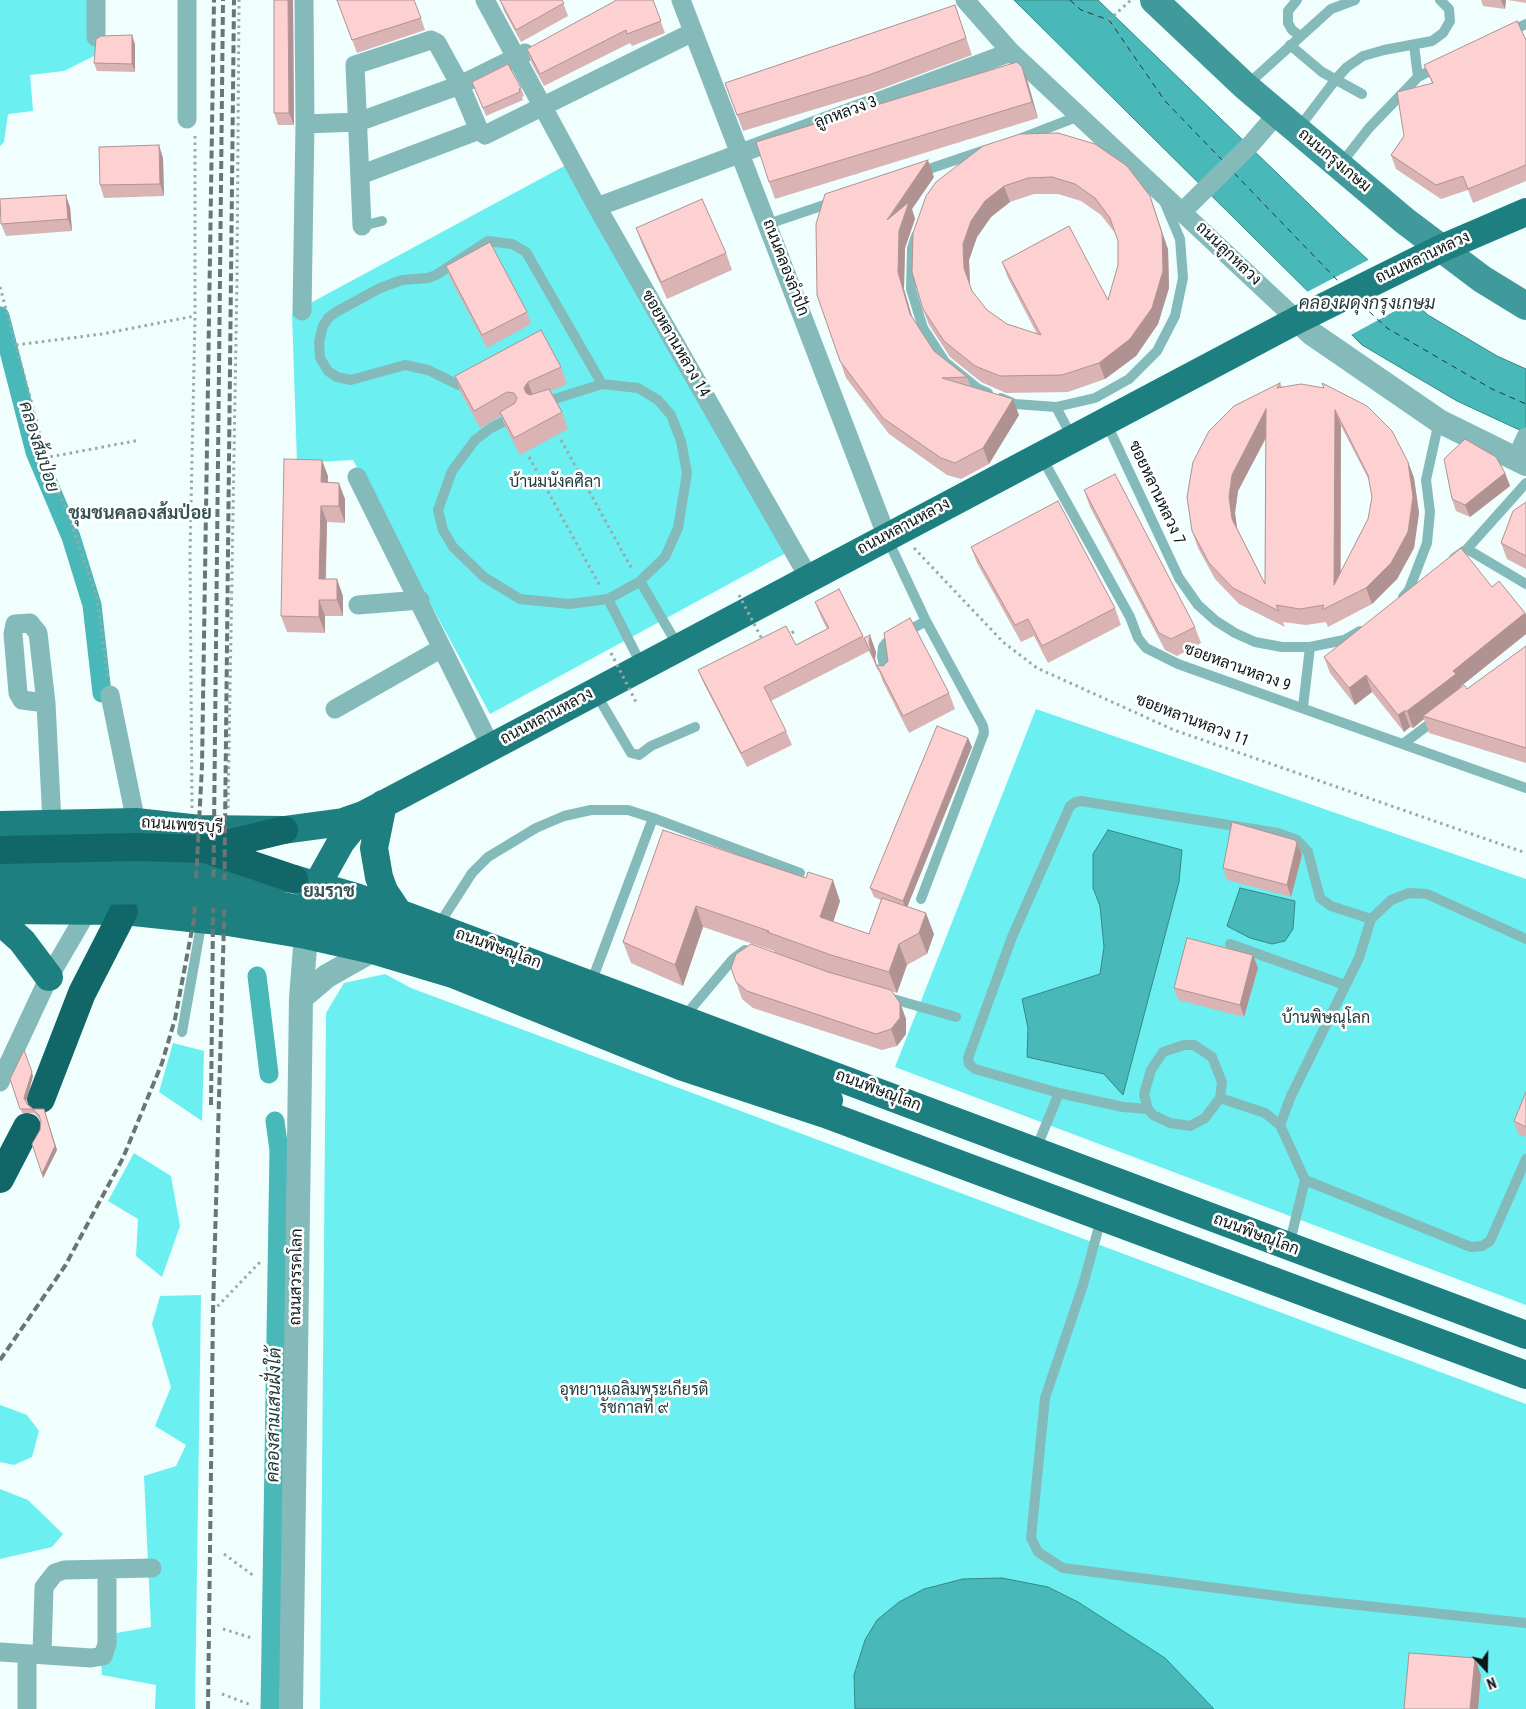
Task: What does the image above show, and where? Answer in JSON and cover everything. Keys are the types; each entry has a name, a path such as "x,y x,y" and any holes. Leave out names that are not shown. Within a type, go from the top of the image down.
{"highway":[{"path":"0,850 136,847 199,838 284,830"},
{"path":"199,838 306,882"},
{"path":"41,1099 82,993 124,911"},
{"path":"0,1179 27,1127"}],"main road":[{"name":"ถนนกรุงเกษม","path":"1154,0 1245,86 1440,249 1482,279 1526,306"},
{"name":"ถนนหลานหลวง","path":"306,935 306,882 341,842 373,810 1307,314 1440,249 1526,212"},
{"name":"ถนนเพชรบุรี","path":"0,824 136,822 199,838 228,829 284,830 343,822 373,810"},
{"path":"373,810 374,848 379,877 384,891 398,912"},
{"path":"0,869 124,869 124,911"},
{"name":"ถนนพิษณุโลก","path":"124,869 223,873 306,882 398,912 1289,1247 1526,1334"},
{"path":"218,921 306,882"},
{"path":"0,892 166,890 221,894 319,913 447,953 950,1146 982,1162 1025,1190"},
{"path":"0,910 124,911 218,921 306,935 373,950 453,974 683,1067 825,1114 1526,1375"},
{"path":"0,921 22,941 49,977"}],"street":[{"path":"96,0 96,37"},
{"path":"187,0 191,122"},
{"path":"302,311 305,124 304,0"},
{"name":"ซอยหลานหลวง 14","path":"485,0 597,207 809,578"},
{"name":"ถนนคลองลำปัก","path":"681,0 892,534"},
{"name":"ถนนลูกหลวง","path":"962,6 1141,172 1190,206 1307,314 1311,333 1439,421 1523,450"},
{"path":"362,226 356,65 431,40 437,43 460,85 479,130 485,135 544,108 693,32"},
{"path":"305,124 358,122 460,85 541,44"},
{"name":"ลูกหลวง 3","path":"597,207 1011,52"},
{"path":"718,92 736,86"},
{"path":"1190,206 1252,144 1287,122"},
{"path":"360,175 479,130"},
{"path":"357,477 420,600 491,747"},
{"path":"358,605 420,600"},
{"path":"335,709 442,648"},
{"path":"110,695 136,822"},
{"path":"46,703 52,823"},
{"path":"0,1082 49,977 87,912"},
{"name":"ถนนสวรรคโลก","path":"291,1709 301,998 306,935"},
{"path":"301,998 328,976 373,950"},
{"path":"27,1709 44,1587 47,1580 55,1573 64,1570 152,1568"},
{"path":"0,1652 91,1658 103,1656 107,1644 107,1570"}],"lane":[{"path":"1297,0 1288,11 1288,23 1292,30 1300,35"},
{"path":"1245,86 1331,9 1355,0"},
{"path":"1287,122 1347,67 1363,56 1384,50 1432,42 1443,33 1450,21 1449,8 1440,0"},
{"path":"1500,35 1526,24"},
{"path":"1290,45 1322,72 1362,94"},
{"path":"1414,45 1418,78"},
{"path":"1340,165 1369,128 1418,78 1450,59"},
{"path":"1057,136 1019,139 1079,116"},
{"path":"920,224 912,248 911,289 923,328 945,362 977,388 1015,404 1056,407 1095,398 1129,379 1157,351 1176,316 1183,278 1180,239 1165,202 1141,172 1106,148 1090,143"},
{"path":"908,176 999,146"},
{"path":"956,171 983,151"},
{"path":"768,224 843,199"},
{"path":"362,226 382,221"},
{"path":"459,385 428,370 405,365 351,380 337,377 328,371 320,358 319,342 323,326 336,312 380,288 402,280 428,278 436,275 488,241 512,244 526,252 602,384"},
{"path":"516,415 491,428 475,440 452,471 438,510 452,547 484,577 520,599 570,604 607,598 639,582 665,557 678,528 687,473 681,441 671,416 658,400 638,388 602,384 538,405"},
{"path":"1056,407 1072,438"},
{"name":"ซอยหลานหลวง 7","path":"1106,421 1179,578 1198,605 1216,621 1235,633 1255,642 1282,647 1310,648 1344,640 1369,627"},
{"path":"1409,590 1427,544 1430,512 1426,480 1439,421"},
{"name":"ซอยหลานหลวง 9","path":"1040,456 1130,617 1138,638 1146,648 1178,664 1526,788"},
{"path":"1446,564 1467,549 1526,483"},
{"path":"892,534 926,621 983,726 984,733 921,899"},
{"path":"1467,549 1526,584"},
{"path":"1396,604 1409,590 1424,580"},
{"path":"639,582 678,647"},
{"path":"607,598 642,666"},
{"path":"887,676 882,657 883,647 886,642 926,621"},
{"path":"1303,707 1310,648"},
{"path":"594,692 631,753 639,755 651,746 695,728"},
{"path":"1403,744 1441,714"},
{"path":"1148,1108 1123,1107 1059,1093 975,1069 970,1064 968,1058 1016,929 1070,806 1081,801 1269,831 1297,840 1308,852 1320,898 1331,906 1371,919"},
{"path":"438,926 472,873 488,857 536,828 564,816 591,810 628,810 800,873"},
{"path":"591,983 653,818"},
{"path":"1280,1125 1292,1096 1359,958 1371,919 1391,900 1409,893 1427,894 1526,939"},
{"path":"182,1032 218,921"},
{"path":"1230,944 1345,985"},
{"path":"684,1018 733,959 745,949 752,950"},
{"path":"873,993 956,1018"},
{"path":"1184,1045 1194,1045 1212,1057 1222,1082 1220,1098 1205,1118 1190,1126 1170,1123 1153,1114 1148,1108 1144,1094 1151,1070 1163,1052 1184,1045"},
{"path":"1035,1151 1059,1093"},
{"path":"1220,1098 1265,1113 1280,1125 1305,1180 1289,1247"},
{"path":"1305,1180 1472,1247 1482,1246 1490,1241 1526,1159"},
{"path":"1102,1218 1083,1284 1045,1398 1031,1538 1038,1552 1063,1568 1301,1599 1526,1623"}],"path":[{"path":"228,829 237,279 239,0"},
{"path":"1109,20 1131,0"},
{"path":"191,122 195,316 190,554 199,838"},
{"path":"0,287 44,458 69,517 94,590 110,695"},
{"path":"16,345 102,334 195,316"},
{"path":"44,458 140,440"},
{"path":"561,440 639,582"},
{"path":"529,457 607,598"},
{"name":"ซอยหลานหลวง 11","path":"892,534 1003,642 1037,668 1174,730 1526,853"},
{"path":"739,595 765,646"},
{"path":"780,639 795,631"},
{"path":"610,653 637,704"},
{"path":"213,1311 262,1260"},
{"path":"224,1554 254,1576"},
{"path":"223,1630 252,1638"},
{"path":"222,1694 251,1705"}],"green space":[{"path":"0,0 102,0 98,54 64,71 30,75 33,111 8,114 4,142 0,146"},
{"name":"บ้านมนังคศิลา","path":"568,164 786,553 490,714 353,460 297,463 292,313"},
{"name":"บ้านพิษณุโลก","path":"1036,709 1526,879 1526,1305 895,1067"},
{"name":"อุทยานเฉลิมพระเกียรติ รัชกาลที่ ๙","path":"385,974 411,988 1526,1404 1526,1709 320,1709 326,1013 344,983"},
{"path":"173,1043 204,1051 202,1121 159,1092"},
{"path":"134,1153 171,1176 180,1226 162,1277 136,1256 138,1219 108,1201"},
{"path":"201,1295 195,1709 155,1709 156,1685 102,1675 99,1636 151,1627 144,1476 176,1466 186,1445 155,1426 171,1387 152,1324 160,1296"},
{"path":"0,1405 27,1415 39,1431 32,1457 14,1465 0,1462"},
{"path":"0,1489 28,1500 63,1534 52,1547 0,1559"}],"water":[{"name":"คลองผดุงกรุงเกษม","path":"1014,0 1098,0 1341,235 1428,315 1497,356 1526,369 1526,433 1457,401 1362,345"},
{"path":"1108,830 1182,850 1179,882 1123,1095 1104,1074 1027,1057 1028,1028 1022,999 1100,974 1104,947 1100,906 1093,888 1093,854"},
{"path":"1240,888 1295,901 1293,929 1285,941 1272,944 1250,938 1227,926"},
{"path":"1002,1578 1048,1587 1078,1602 1165,1658 1214,1709 855,1709 854,1675 865,1640 877,1620 899,1602 924,1589 963,1579"}],"pier":[{"path":"1370,259 1415,300 1349,336 1305,293"}],"building":[{"path":"274,0 288,0 289,113 274,113"},
{"path":"337,0 414,0 421,18 352,40"},
{"path":"500,0 562,0 564,3 516,30"},
{"path":"615,0 653,0 661,21 627,34 626,30 540,74 527,49"},
{"path":"955,5 966,38 869,75 737,115 725,83"},
{"path":"1517,21 1526,40 1526,165 1468,189 1463,176 1436,185 1391,155 1404,136 1397,92 1433,83 1424,65"},
{"path":"132,35 132,64 94,63 96,39 101,36"},
{"path":"1017,62 1022,67 1032,102 769,182 756,142"},
{"path":"508,64 521,88 519,89 520,92 483,108 472,82"},
{"path":"1058,133 1095,144 1127,166 1150,196 1162,233 1163,271 1152,308 1130,339 1099,363 1062,375 1000,376 975,366 944,341 923,309 912,272 913,233 926,196 936,182 983,146 1020,134","holes":["1052,177 1075,184 1095,198 1110,218 1118,241 1118,265 1108,300 1069,226 1002,262 1041,335 1007,324 987,310 972,291 964,268 963,244 971,221 985,201 1004,186 1028,178"]},
{"path":"159,145 160,184 100,185 99,147"},
{"path":"928,160 887,220 909,202 899,231 898,272 910,314 934,351 967,377 942,378 1013,399 983,448 955,463 941,458 883,418 840,361 817,295 816,224 825,194"},
{"path":"66,195 68,219 1,224 0,199"},
{"path":"702,199 726,253 661,282 636,228"},
{"path":"490,242 527,312 482,335 446,266"},
{"path":"541,330 561,367 528,382 524,388 526,393 530,395 549,389 562,412 514,438 500,412 515,403 517,398 514,393 507,392 474,411 455,376"},
{"path":"1280,383 1277,388 1301,384 1324,388 1322,383 1367,406 1392,431 1408,462 1413,497 1408,532 1391,563 1366,588 1322,610 1324,605 1300,609 1276,605 1279,611 1233,588 1209,563 1192,531 1187,497 1193,462 1209,431 1234,406","holes":["1266,409 1265,584 1232,519 1229,497 1232,475","1335,410 1368,475 1372,497 1368,519 1334,585"]},
{"path":"1465,439 1496,457 1505,473 1465,505 1452,499 1444,459"},
{"path":"284,459 322,460 321,482 339,483 339,506 321,506 319,579 337,579 337,600 319,600 319,617 281,616"},
{"path":"1115,474 1195,627 1171,639 1159,633 1084,490"},
{"path":"1058,501 1115,608 1042,646 1028,619 1015,625 971,547"},
{"path":"1526,502 1526,556 1501,543 1513,511"},
{"path":"1461,548 1492,587 1499,581 1525,613 1453,671 1456,674 1407,711 1398,715 1366,675 1349,688 1324,657"},
{"path":"839,589 863,636 764,687 786,731 741,753 698,670 786,626 796,645 829,628 815,602"},
{"path":"910,618 949,693 903,716 877,665 883,666 888,661 884,633"},
{"path":"870,635 869,642 873,657 864,638"},
{"path":"1526,646 1526,748 1423,716 1464,685 1467,689"},
{"path":"937,726 968,738 903,901 870,888"},
{"path":"1232,822 1295,840 1297,843 1287,885 1223,868"},
{"path":"663,830 806,878 808,872 833,880 820,917 869,934 882,898 926,913 919,933 899,944 889,972 831,955 696,906 675,965 623,942"},
{"path":"1187,938 1253,955 1240,1005 1174,988"},
{"path":"751,944 828,972 891,990 900,1003 900,1018 891,1029 876,1034 747,991 736,982 731,968 736,954"},
{"path":"24,1050 32,1072 24,1098 33,1109 44,1109 55,1146 42,1174 32,1144 40,1130 41,1122 39,1115 32,1109 20,1109 10,1079"},
{"path":"1526,1092 1526,1127 1514,1121"},
{"path":"1409,1653 1475,1658 1470,1709 1404,1709"}],"waterway":[{"name":"คลองส้มป่อย","path":"0,316 35,452 71,537 92,605 102,693"},
{"path":"257,976 269,1074"},
{"name":"คลองสามเสนฝั่งใต้","path":"270,1709 279,1150 275,1121"}],"ferry route":[{"path":"1070,0 1081,10 1109,20 1165,101 1223,161"},
{"path":"1234,173 1340,283"},
{"path":"1361,304 1387,328 1492,389 1526,404"}],"railway":[{"path":"0,1360 65,1266 123,1158 162,1063 175,1019 194,919 202,766 214,0"},
{"path":"211,1105 223,0"},
{"path":"208,1709 213,1311 224,922 234,0"}],"district":[{"name":"ชุมชนคลองส้มป่อย","path":"140,514"},
{"name":"ยมราช","path":"329,892"}]}
